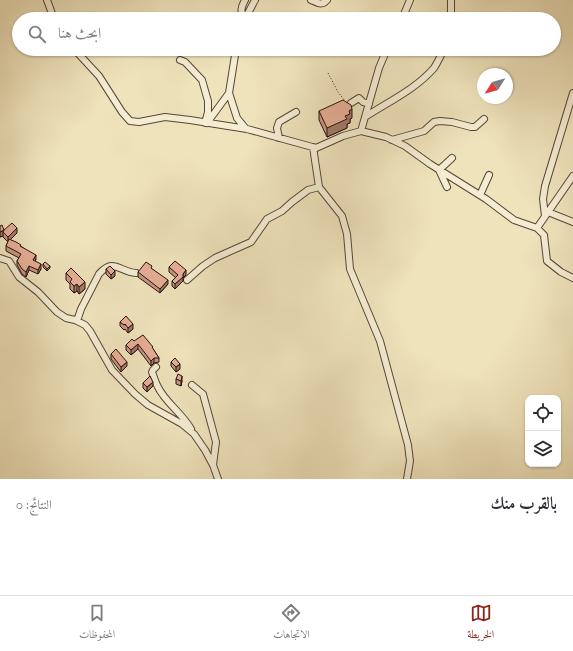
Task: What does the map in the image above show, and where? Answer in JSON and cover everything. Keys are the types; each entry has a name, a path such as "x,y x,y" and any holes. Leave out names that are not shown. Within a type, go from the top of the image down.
{"street":[{"path":"46,0 51,12"},
{"path":"241,12 241,6 245,0"},
{"path":"249,12 255,0"},
{"path":"311,0 321,4 327,0"},
{"path":"405,12 410,0"},
{"path":"451,0 451,12"},
{"path":"80,56 99,76 122,112 130,121 138,122 165,117 246,129 316,148 343,136 361,131 386,137 405,146 426,165 439,170 480,195 514,220 537,228 544,235 547,261 561,272 573,278"},
{"path":"234,56 229,92 237,118 246,129"},
{"path":"361,131 378,68 384,56"},
{"path":"365,117 414,86 434,67 440,56"},
{"path":"180,60 185,62 202,80 208,101 206,123"},
{"path":"206,123 229,92"},
{"path":"547,214 543,199 545,186 573,94"},
{"path":"351,103 359,98 363,102 369,104"},
{"path":"279,138 277,128 279,122 296,112"},
{"path":"392,140 424,131 434,122 440,120 476,127 484,119"},
{"path":"313,147 319,187 342,216 347,234 350,270 380,341 408,445 410,461 407,479"},
{"path":"439,170 452,158"},
{"path":"439,170 447,187"},
{"path":"480,195 489,175"},
{"path":"537,228 573,176"},
{"path":"187,280 215,258 251,242 267,219 282,211 308,190 319,187"},
{"path":"547,214 573,222"},
{"path":"0,258 9,261 19,277 38,292 57,312 66,318 85,325 90,331 107,363 131,391 148,405 182,424 194,434"},
{"path":"77,321 81,309 103,269 107,266 112,266 136,273"},
{"path":"156,368 152,372 158,387 185,420 205,450 218,479"},
{"path":"192,385 203,394 216,442 213,466"}],"path":[{"path":"328,73 338,92 346,102 351,103"}],"building":[{"path":"343,100 351,105 352,109 349,111 350,114 345,116 347,119 327,128 319,111"},
{"path":"12,223 17,228 8,237 3,232"},
{"path":"2,225 4,230 0,232 0,226"},
{"path":"9,239 36,255 33,260 41,264 38,270 29,266 26,272 22,269 17,261 21,254 6,246"},
{"path":"175,261 186,270 183,277 175,284 172,281 178,275 169,267"},
{"path":"45,262 50,266 47,269 43,264"},
{"path":"146,262 152,266 151,268 168,280 160,289 138,272"},
{"path":"110,266 115,271 111,275 106,269"},
{"path":"71,268 85,282 79,287 77,284 74,286 70,282 72,279 66,273"},
{"path":"126,316 133,324 128,328 125,324 124,325 120,322"},
{"path":"143,335 153,347 159,358 154,358 151,361 138,344 131,350 126,345 132,339 134,341"},
{"path":"116,349 127,362 121,367 111,354"},
{"path":"175,358 180,364 176,367 171,362"},
{"path":"178,374 182,376 181,381 176,379"},
{"path":"150,376 153,382 147,387 143,383"}]}
